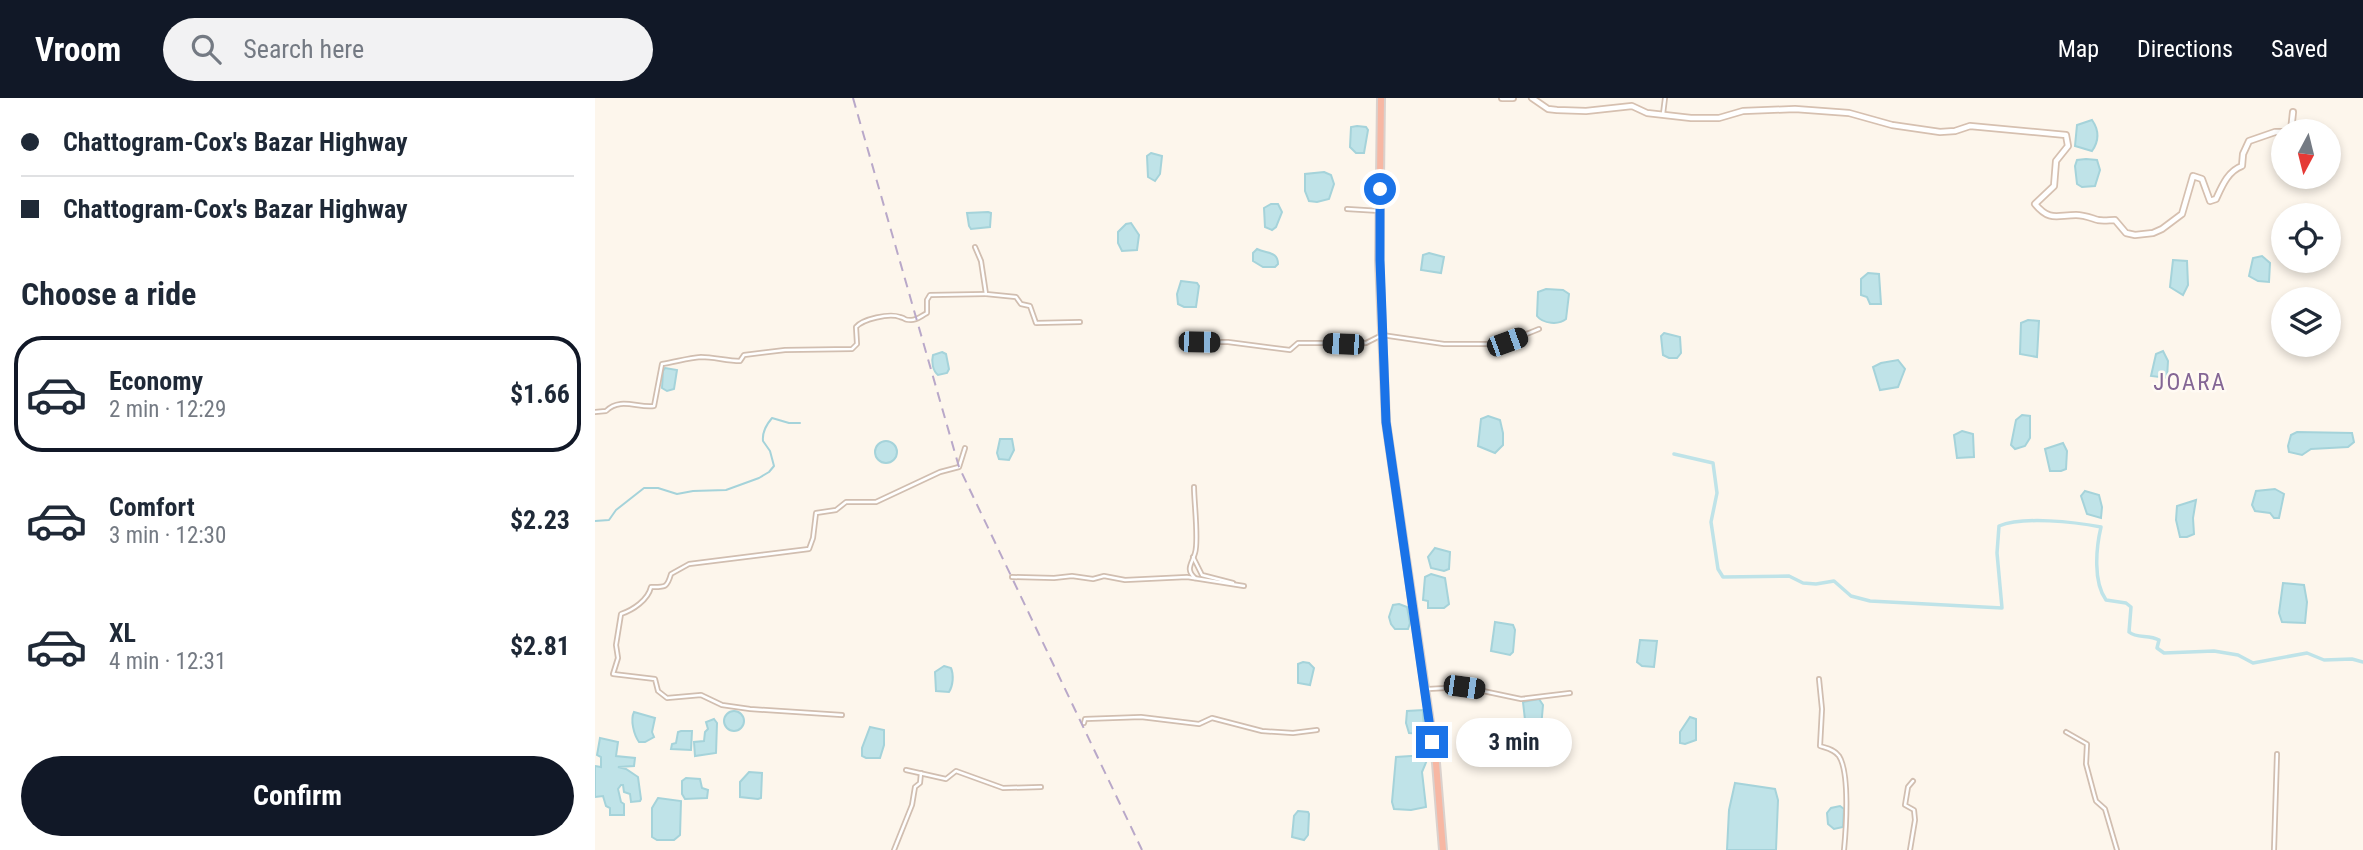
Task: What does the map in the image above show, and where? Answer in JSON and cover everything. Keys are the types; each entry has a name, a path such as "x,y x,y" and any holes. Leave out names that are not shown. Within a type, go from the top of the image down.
{"highway":[{"path":"1381,98 1380,211 1386,422 1436,763 1443,850"}],"street":[{"path":"1503,98 1513,98"},
{"path":"1532,98 1548,109 1557,110 1586,111 1632,106 1647,113 1691,118 1713,118 1743,111 1817,110 1849,113 1892,125 1940,132 1955,131 1970,125 2066,135 2068,146 2056,161 2054,186 2035,204 2050,216 2075,215 2115,220 2126,233 2136,235 2153,233 2182,214 2193,176 2203,179 2210,201 2216,199 2228,177 2236,168 2242,166 2243,154 2249,141 2271,133"},
{"path":"1663,114 1665,98"},
{"path":"2292,119 2293,113"},
{"path":"1347,209 1380,211"},
{"path":"975,247 981,261 986,294"},
{"path":"595,412 606,411 612,405 621,403 654,406 662,364 697,357 740,360 744,355 785,350 852,349 857,344 856,327 860,323 889,316 916,319 927,313 927,300 930,295 986,294 1016,297 1021,303 1030,306 1036,323 1080,322"},
{"path":"1199,342 1228,342 1290,350 1298,343 1366,343 1382,335 1461,345 1507,342 1539,329"},
{"path":"842,715 747,709 722,705 701,695 667,698 658,691 655,680 613,674 618,658 616,645 621,614 630,611 645,598 651,587 669,585 671,574 689,565 809,549 816,513 836,510 846,502 876,502 940,472 959,467 965,448"},
{"path":"1194,487 1195,552 1189,568 1195,578"},
{"path":"1012,577 1072,576 1093,579 1104,576 1125,580 1195,578 1242,585 1202,575 1193,557"},
{"path":"1819,679 1822,709 1820,746 1833,750 1840,757 1843,771 1845,850"},
{"path":"1425,689 1464,687 1521,699 1570,693"},
{"path":"1084,723 1085,719 1127,717 1199,724 1213,718 1262,731 1293,733 1317,730"},
{"path":"2066,733 2087,744 2086,764 2094,794 2096,801 2105,809 2117,850"},
{"path":"2274,850 2277,754"},
{"path":"906,770 946,779 956,771 1003,788 1036,785 1041,787"},
{"path":"894,850 912,805 915,788 920,783 921,773"},
{"path":"1910,850 1914,810 1905,805 1908,787 1913,781"}],"water":[{"path":"2092,120 2097,136 2092,151 2075,146 2077,125"},
{"path":"1351,127 1366,127 1368,130 1364,153 1356,153 1350,147"},
{"path":"1151,153 1162,156 1160,174 1155,181 1148,177 1147,156"},
{"path":"2077,160 2097,160 2100,170 2095,186 2082,187 2077,184"},
{"path":"1324,172 1331,175 1334,184 1329,199 1309,201 1305,191 1305,174"},
{"path":"1278,204 1282,212 1272,230 1265,227 1264,208"},
{"path":"967,213 991,213 990,227 971,229"},
{"path":"1131,223 1139,235 1137,250 1122,251 1118,243 1118,232"},
{"path":"1257,249 1274,255 1278,264 1275,267 1263,267 1253,261 1253,253"},
{"path":"1429,253 1444,257 1441,273 1421,270 1423,255"},
{"path":"2262,256 2270,263 2269,282 2258,281 2249,276 2253,258"},
{"path":"2173,260 2187,261 2188,285 2183,295 2170,287"},
{"path":"1868,273 1879,274 1881,304 1870,304 1867,297 1861,295 1861,279"},
{"path":"1181,281 1197,283 1199,286 1196,307 1178,304 1177,294"},
{"path":"1546,289 1563,290 1569,294 1566,319 1563,321 1547,322 1537,316 1538,292"},
{"path":"2028,320 2039,321 2037,357 2020,354 2021,323"},
{"path":"1664,333 1680,337 1681,353 1677,358 1663,355 1661,336"},
{"path":"2163,351 2168,361 2167,378 2151,376 2156,354"},
{"path":"942,352 946,354 949,369 947,373 938,375 932,358"},
{"path":"1898,360 1905,369 1898,387 1880,390 1873,367"},
{"path":"665,368 677,370 674,389 667,391 662,388"},
{"path":"2022,415 2030,416 2030,438 2025,446 2015,449 2011,445 2016,420"},
{"path":"1488,416 1500,420 1503,433 1503,445 1495,453 1478,446 1481,419"},
{"path":"1962,431 1973,434 1974,457 1957,458 1954,435"},
{"path":"2297,432 2352,433 2354,442 2348,447 2311,449 2302,455 2289,452 2291,435"},
{"path":"1000,439 1012,439 1014,450 1009,460 999,459 997,453"},
{"path":"886,441 894,444 897,452 894,460 886,463 878,460 875,452 878,444"},
{"path":"2063,443 2067,451 2066,469 2050,471 2045,449"},
{"path":"2275,489 2284,494 2279,518 2274,518 2270,513 2255,511 2252,505 2256,491"},
{"path":"2085,491 2099,495 2101,518 2087,514 2081,496"},
{"path":"2196,500 2194,534 2180,537 2176,520 2177,506"},
{"path":"1435,548 1450,552 1449,569 1444,571 1431,568 1428,557"},
{"path":"1431,574 1445,578 1449,604 1444,608 1428,608 1428,601 1423,600 1425,577"},
{"path":"2283,583 2304,585 2307,602 2305,623 2282,622 2279,613"},
{"path":"1393,605 1407,607 1410,623 1408,629 1395,629 1391,624 1389,617"},
{"path":"1495,622 1513,625 1513,652 1510,655 1491,651"},
{"path":"1640,640 1657,641 1654,667 1642,666 1637,662"},
{"path":"1303,662 1314,668 1310,685 1298,683 1298,664"},
{"path":"944,666 952,671 949,692 936,691 935,672"},
{"path":"1539,699 1543,705 1541,728 1539,731 1526,729 1523,702"},
{"path":"1423,710 1424,734 1409,733 1407,711"},
{"path":"734,711 741,714 744,721 741,728 734,731 727,728 724,721 727,714"},
{"path":"634,712 655,718 652,732 654,737 639,742 633,727"},
{"path":"1690,717 1696,719 1696,740 1680,743 1680,732"},
{"path":"714,719 717,723 716,753 695,756 694,742 704,741 708,729 706,722"},
{"path":"870,727 884,730 884,745 880,758 862,756 862,748"},
{"path":"692,731 691,750 671,749 672,744 676,743 678,732"},
{"path":"600,738 618,742 616,756 635,758 634,766 618,767 638,777 641,799 631,802 630,794 624,792 621,785 618,789 624,804 624,815 610,815 610,808 606,806 603,796 595,797 595,766 601,767 601,757 597,755"},
{"path":"1423,756 1427,760 1422,772 1426,807 1394,809 1392,802 1396,757"},
{"path":"749,772 762,773 761,798 740,797 740,782"},
{"path":"686,778 700,779 702,788 708,790 707,798 685,799 682,794 682,781"},
{"path":"1735,783 1775,789 1778,800 1776,850 1727,850 1729,810"},
{"path":"658,798 681,801 680,835 674,840 657,840 652,837 652,808"},
{"path":"1840,806 1844,809 1843,827 1834,829 1828,824 1827,813 1831,808"},
{"path":"1298,811 1309,814 1308,835 1304,840 1292,837 1294,816"}],"waterway":[{"path":"595,521 609,520 616,510 644,488 658,488 677,494 726,490 759,478 774,466 770,451 763,441 766,426 772,418 800,423"},
{"path":"1674,454 1713,463 1717,493 1711,522 1718,569 1723,577 1789,576 1803,583 1834,581 1851,596 1870,601 2002,608 1997,553 1999,526 2021,521 2077,523 2101,527 2097,575 2106,600 2126,603 2131,607 2129,632 2159,640 2157,648 2164,653 2214,651 2238,655 2253,663 2307,653 2324,660 2352,659 2363,662"}],"railway":[{"path":"853,98 959,467 1142,850"}],"district":[{"name":"JOARA","path":"2190,382"}],"route":[{"path":"1380,189 1386,422 1432,742"}]}
